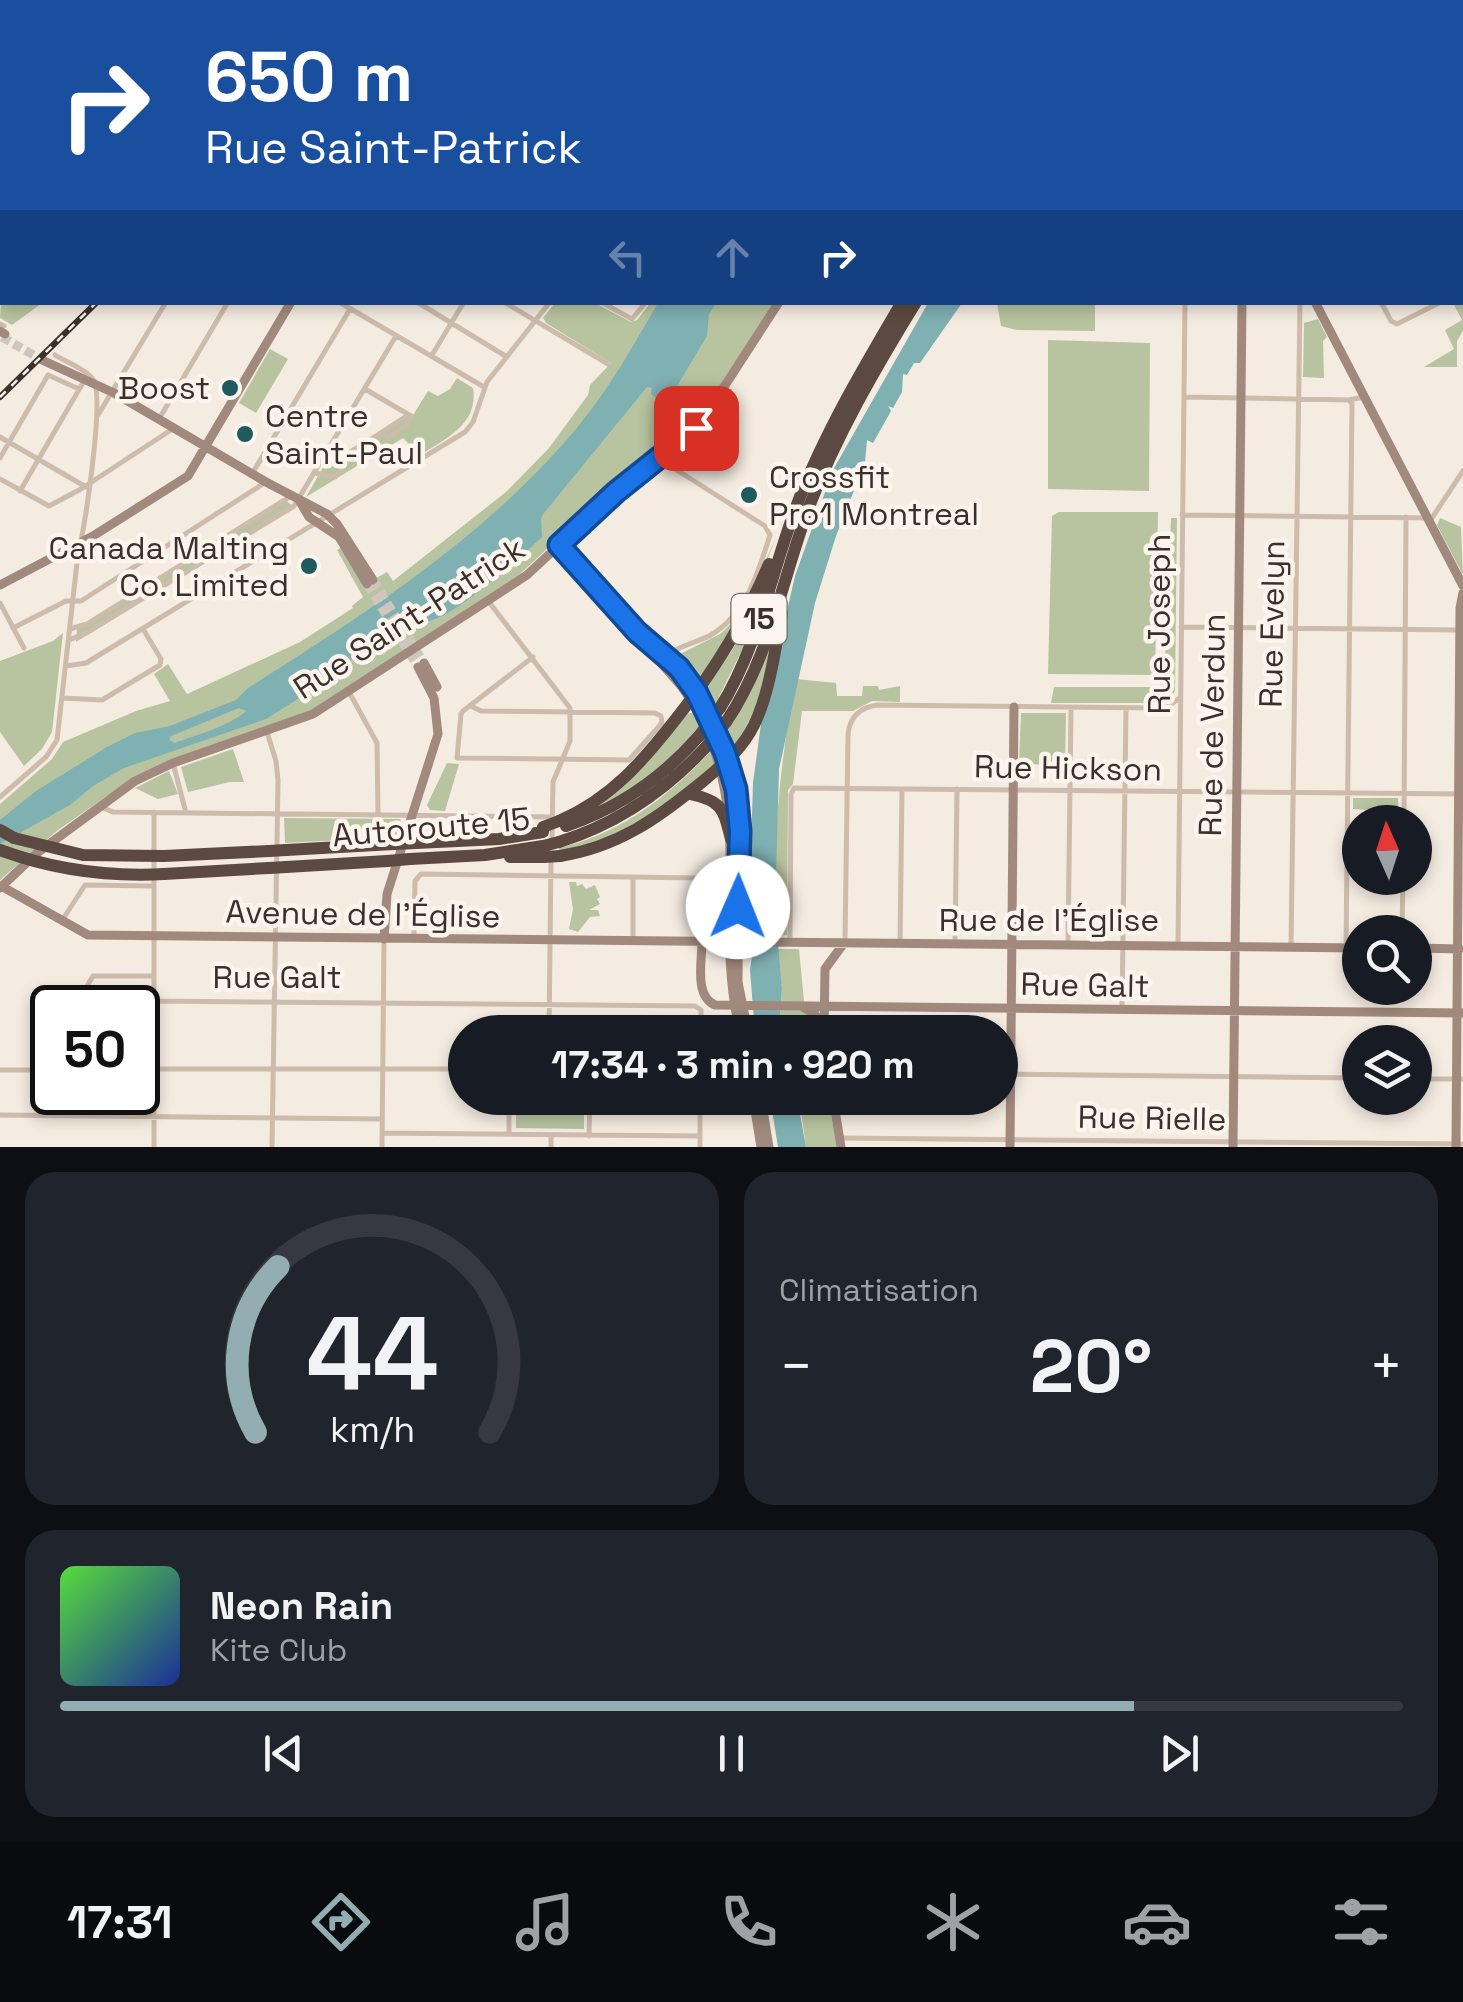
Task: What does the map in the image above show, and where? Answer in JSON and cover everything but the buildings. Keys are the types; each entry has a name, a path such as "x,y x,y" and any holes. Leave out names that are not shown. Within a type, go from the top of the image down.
{"highway":[{"name":"Autoroute 15","path":"702,742 747,656 789,526 825,442 900,305"},
{"name":"Autoroute 15","path":"5,834 82,855 164,856 286,850 473,856 551,836 632,795 726,722 757,664 809,506 831,456 914,305"},
{"path":"551,836 622,782 694,697 734,638 789,526"},
{"path":"551,836 596,848 631,834 690,794 724,764 750,733 760,711 791,561"},
{"path":"690,794 718,804 731,840"},
{"name":"Autoroute 15","path":"0,850 78,871 129,875 269,868 398,855 416,844 551,836"}],"main road":[{"path":"0,585 81,543 186,478 289,305"},
{"name":"Rue Saint-Patrick","path":"1,887 37,853 139,778 173,762 308,716 527,575 616,492 703,421 777,305"},
{"name":"Rue de Verdun","path":"1233,1144 1242,305"},
{"path":"1317,305 1463,589 1458,1145"},
{"path":"47,357 83,381 112,392 328,515 370,582 336,534 304,512 295,498"},
{"path":"559,545 694,697"},
{"path":"637,632 666,656 694,697 724,764 739,813 737,942 745,1015"},
{"path":"384,939 386,901 398,855 415,816 438,730 434,698 421,665"},
{"path":"1011,1015 1014,707"},
{"path":"724,764 731,840 729,922 737,942"},
{"name":"Avenue de l'Église","path":"1,887 88,936 737,942"},
{"path":"704,1005 702,941 729,922"},
{"name":"Rue de l'Église","path":"737,942 1342,948"},
{"path":"825,1015 831,968 844,944"},
{"path":"1432,948 1460,949"},
{"name":"Rue Galt","path":"704,1005 1460,1013"},
{"path":"742,1015 743,1006"},
{"path":"800,1007 814,1015"},
{"path":"756,1115 762,1147"},
{"path":"764,1115 769,1147"},
{"path":"836,1115 841,1142"},
{"path":"1008,1115 1010,1143"}],"street":[{"path":"96,419 164,305"},
{"path":"159,419 226,305"},
{"path":"344,305 484,387"},
{"path":"421,305 507,357"},
{"path":"431,356 462,305"},
{"path":"509,305 608,364"},
{"path":"66,666 86,663 467,431 484,387 548,305"},
{"path":"606,305 632,319 644,305"},
{"name":"Rue Joseph","path":"1178,946 1185,305"},
{"name":"Rue Evelyn","path":"1291,947 1300,305"},
{"path":"1383,305 1396,324 1435,305"},
{"path":"252,474 350,309"},
{"path":"69,640 117,614 295,498 315,473 396,336"},
{"path":"0,458 50,374 83,381 20,491"},
{"path":"0,797 53,747 96,419 96,387"},
{"path":"315,473 335,477 341,472 344,456 379,434 392,436 405,427 410,416 365,389"},
{"path":"1184,398 1350,401 1364,396"},
{"path":"1346,915 1350,401"},
{"path":"0,478 48,506 174,428"},
{"path":"0,437 87,485"},
{"path":"661,456 763,525 770,534 750,588 735,614 714,633 666,656"},
{"path":"1182,515 1428,518 1436,515 1463,471"},
{"path":"13,628 66,601 80,601 266,482"},
{"path":"70,629 88,624 295,498"},
{"path":"1403,805 1406,518"},
{"path":"489,602 566,699 571,712 571,738 553,782 549,1015"},
{"path":"0,603 24,648"},
{"path":"1181,628 1405,630 1462,626"},
{"path":"62,698 102,700 160,665 161,659 143,629"},
{"path":"471,706 481,712 658,714 662,723 632,759 456,756 460,715 471,706 532,657"},
{"path":"350,692 377,743 378,816"},
{"path":"844,944 849,727 863,709 874,705 1165,707 1178,699"},
{"path":"1068,946 1071,707"},
{"path":"1122,1010 1126,708"},
{"path":"267,732 277,764 278,814 272,1147"},
{"path":"173,762 186,812"},
{"name":"Rue Hickson","path":"785,942 794,788 1461,794"},
{"path":"900,944 902,789"},
{"path":"955,944 957,790"},
{"path":"100,805 109,811 415,816 551,836"},
{"path":"154,812 154,985"},
{"path":"414,939 417,876 701,880 703,918"},
{"path":"633,878 633,941"},
{"path":"61,922 85,884 154,886"},
{"path":"382,1147 384,939"},
{"path":"88,985 93,976 154,976"},
{"name":"Rue Galt","path":"160,1001 704,1005"},
{"path":"703,1015 704,1005"},
{"path":"160,1069 448,1069"},
{"path":"0,1070 30,1070"},
{"path":"1018,1074 1342,1078"},
{"path":"1432,1078 1460,1079"},
{"path":"0,1114 382,1120"},
{"path":"509,1135 510,1115"},
{"path":"588,1136 589,1115"},
{"path":"700,1115 700,1147"},
{"path":"154,1117 154,1147"},
{"path":"382,1134 700,1136"},
{"path":"550,1147 551,1135"},
{"name":"Rue Rielle","path":"841,1142 1458,1145"}],"green space":[{"path":"1,305 39,305 12,325 0,318"},
{"path":"553,305 599,305 631,322 648,305 774,305 695,425 591,508 519,575 315,709 136,776 58,830 0,880 0,804 52,759 63,742 170,701 154,674 168,664 187,694 300,642 353,608 363,597 337,550 342,547 364,585 387,572 393,581 506,492 549,448 588,395 590,385 611,363 543,318"},
{"path":"997,305 1095,305 1095,331 1017,330 1001,326"},
{"path":"1454,305 1463,305 1463,331 1457,341 1457,367 1424,367 1454,349 1445,330 1462,320"},
{"path":"1318,319 1327,337 1323,341 1324,378 1303,377 1304,323"},
{"path":"1048,340 1150,343 1149,491 1048,489"},
{"path":"270,349 288,359 256,413 239,403"},
{"path":"457,378 473,388 471,411 458,429 420,455 403,438 306,497 329,457 334,459 404,417 410,420 428,391 438,396 450,389"},
{"path":"283,498 295,508 76,642 77,628"},
{"path":"1059,512 1158,512 1155,675 1048,674 1052,516"},
{"path":"1171,518 1177,518 1175,691 1171,698 1159,703 1051,703 1054,687 1154,687 1164,683"},
{"path":"1440,518 1461,527 1463,575 1437,525"},
{"path":"776,538 750,602 700,682 678,655 720,634 740,615"},
{"path":"762,593 743,648 714,707 705,690 731,652"},
{"path":"63,633 52,732 42,749 24,766 0,732 0,661 53,641"},
{"path":"771,642 761,697 734,751 725,733 750,694"},
{"path":"796,679 836,683 837,696 862,696 863,686 878,686 879,690 900,686 900,702 872,701 853,711 802,711 793,784 788,790 787,935 776,936 778,806"},
{"path":"693,713 700,726 665,763 638,786 593,808"},
{"path":"1021,713 1066,713 1065,765 1019,764"},
{"path":"233,749 244,782 188,792 181,767"},
{"path":"711,751 717,767 632,831 559,853 559,848 603,833 642,811"},
{"path":"447,763 459,764 445,811 430,810 427,805"},
{"path":"169,771 178,794 158,799 135,788"},
{"path":"1353,798 1398,798 1398,805 1353,805"},
{"path":"284,818 400,819 403,825 399,837 285,843"},
{"path":"569,882 582,884 586,889 595,885 600,897 600,904 589,910 598,910 600,916 590,917 578,932 569,929 573,909"},
{"path":"777,949 799,949 805,1012 810,1015 781,1015"},
{"path":"516,1115 584,1115 584,1129 516,1128"},
{"path":"802,1115 831,1115 837,1147 806,1147"}],"water":[{"path":"657,305 715,305 709,314 707,336 671,396 656,398 651,394 652,388 647,387 544,513 542,537 487,585 444,615 395,635 391,631 328,680 266,719 124,768 70,805 0,844 0,820 36,791 135,733 170,726 236,700 248,688 425,569 545,464 612,380","holes":["239,708 246,711 175,743 169,740"]},
{"path":"927,305 961,305 920,363 914,363 907,375 903,374 902,392 893,408 888,406 891,411 873,443 867,440 865,463 815,603 779,769 775,911 781,1015 754,1015 749,916 753,783 761,724 795,576 833,470"},
{"path":"773,1115 800,1115 806,1147 778,1147"}],"tunnel":[{"path":"2,337 42,360"},
{"path":"373,580 424,663"},
{"path":"367,584 418,667"}],"railway":[{"path":"0,397 94,305"}],"place":[{"name":"Boost","path":"230,388"},
{"name":"Centre Saint-Paul","path":"245,434"},
{"name":"Crossfit Pro1 Montreal","path":"749,495"},
{"name":"Canada Malting Co. Limited","path":"309,566"}],"route":[{"path":"696,428 616,492 559,545 637,632 679,668 697,693 725,753 736,789 740,831 738,907"}]}
